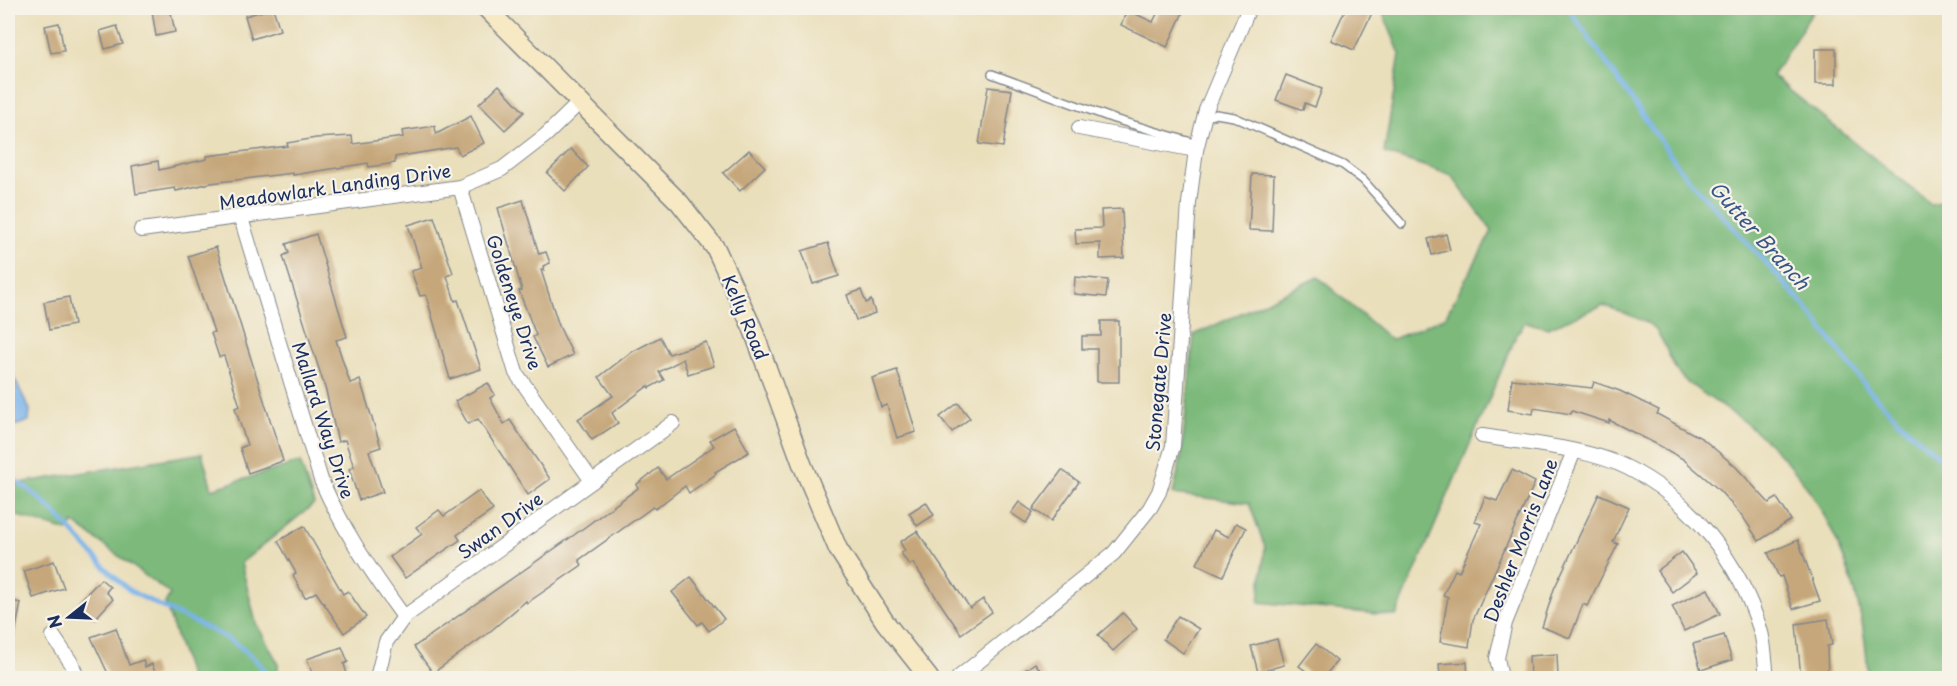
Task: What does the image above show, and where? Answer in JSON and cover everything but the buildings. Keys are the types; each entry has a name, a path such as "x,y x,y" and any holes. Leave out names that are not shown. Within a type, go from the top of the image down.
{"street":[{"name":"Kelly Road","path":"486,8 680,203 717,249 749,318 805,472 838,549 885,622 929,678"},
{"name":"Stonegate Drive","path":"958,678 1114,553 1150,508 1159,492 1167,472 1174,437 1187,226 1197,147 1204,118 1223,65 1249,8"},
{"name":"Meadowlark Landing Drive","path":"141,230 460,187 502,169 546,135 579,103"},
{"path":"1079,128 1197,147"},
{"name":"Goldeneye Drive","path":"460,187 516,373 592,481"},
{"name":"Mallard Way Drive","path":"242,218 321,480 339,521 371,573 404,617"},
{"name":"Swan Drive","path":"377,678 386,642 404,617 673,423"},
{"path":"1482,436 1574,451 1628,467 1690,510 1734,567 1760,630 1767,678"},
{"name":"Deshler Morris Lane","path":"1501,678 1497,658 1505,623 1574,451"},
{"path":"53,636 72,664 77,678"}],"lane":[{"path":"992,74 1197,147"},
{"path":"1204,118 1216,114 1234,117 1343,165 1363,180 1402,224"}],"green space":[{"path":"1381,8 1815,8 1772,76 1931,204 1949,200 1949,678 1868,678 1860,611 1851,578 1824,515 1806,486 1760,435 1681,376 1653,327 1603,305 1548,328 1525,322 1517,334 1396,616 1259,602 1265,547 1249,503 1173,494 1181,459 1194,335 1318,277 1391,340 1445,317 1492,231 1451,175 1384,153 1400,54"},
{"path":"202,453 212,489 300,462 314,504 241,563 256,623 278,663 278,678 190,678 165,603 170,594 74,523 67,531 8,513 8,485"}],"water":[{"path":"8,366 30,410 29,421 8,428"}],"waterway":[{"name":"Gutter Branch","path":"1568,8 1683,173 1806,307 1868,389 1905,427 1950,466"},
{"path":"11,478 28,489 58,516 98,561 128,589 219,634 260,664 270,678"}]}
